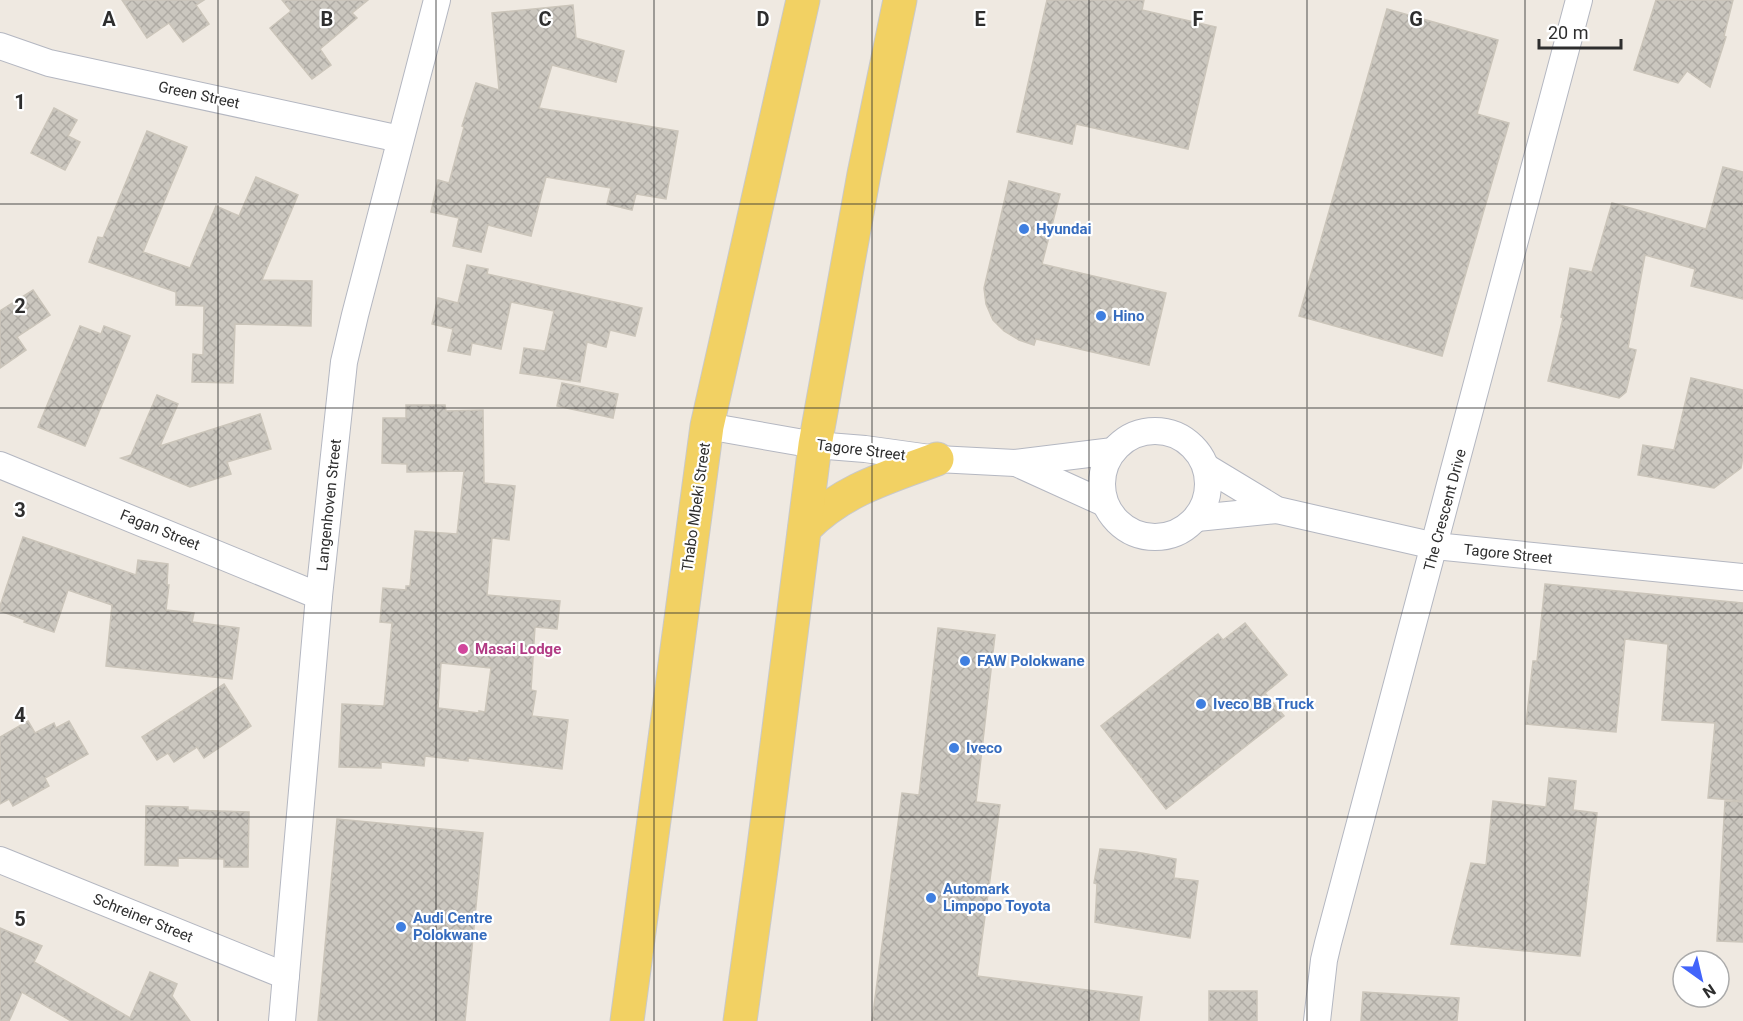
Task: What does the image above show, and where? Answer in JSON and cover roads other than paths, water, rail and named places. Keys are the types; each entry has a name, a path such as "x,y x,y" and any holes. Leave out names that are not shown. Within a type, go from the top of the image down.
{"main road":[{"name":"Thabo Mbeki Street","path":"627,1021 707,426 803,0"},
{"path":"740,1021 815,445 864,174 900,0"},
{"path":"805,528 841,498 867,485 937,459"}],"street":[{"name":"Langenhoven Street","path":"282,1021 319,596 344,362 437,0"},
{"name":"The Crescent Drive","path":"1317,1021 1324,960 1579,0"},
{"name":"Green Street","path":"0,46 49,63 400,139"},
{"name":"Tagore Street","path":"707,426 815,445 937,459 1015,463 1113,451 1133,435 1160,431 1176,435 1189,443 1199,454 1206,467 1277,510 1435,546 1743,577"},
{"path":"1104,503 1101,490 1102,476 1113,451"},
{"name":"Tagore Street","path":"1015,463 1104,503 1117,523 1126,530 1146,537 1167,537 1183,530 1197,518 1277,510"},
{"name":"Fagan Street","path":"0,465 319,596"},
{"path":"1197,518 1208,494 1209,481 1206,467"},
{"name":"Schreiner Street","path":"0,860 286,976"}],"place":[{"name":"Hyundai","path":"1024,229"},
{"name":"Hino","path":"1101,316"},
{"name":"Masai Lodge","path":"463,649"},
{"name":"FAW Polokwane","path":"965,661"},
{"name":"Iveco BB Truck","path":"1201,704"},
{"name":"Iveco","path":"954,748"},
{"name":"Automark Limpopo Toyota","path":"931,898"},
{"name":"Audi Centre Polokwane","path":"401,927"}]}
